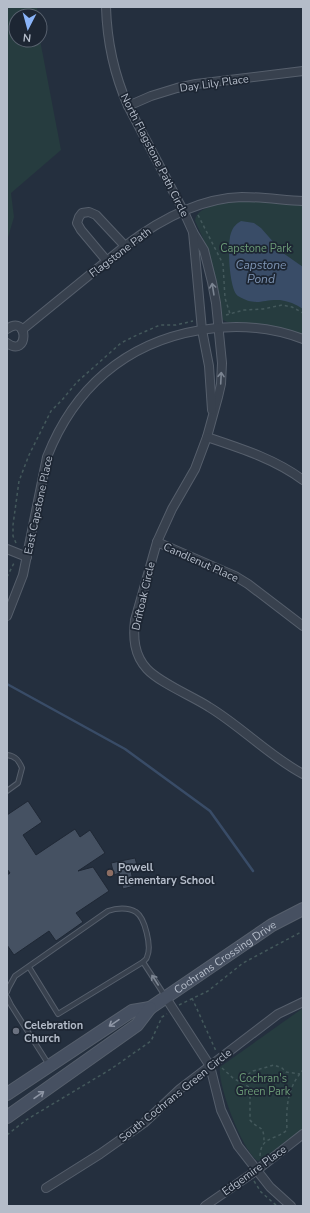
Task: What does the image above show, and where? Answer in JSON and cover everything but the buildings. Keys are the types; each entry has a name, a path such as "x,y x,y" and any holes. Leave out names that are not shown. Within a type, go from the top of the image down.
{"street":[{"name":"North Flagstone Path Circle","path":"106,7 111,55 121,89 128,106 207,259 219,328"},
{"name":"Day Lily Place","path":"128,106 151,96 196,84 303,71"},
{"name":"Flagstone Path","path":"22,330 125,246 147,230 184,212 229,198 259,198 303,201"},
{"path":"107,261 77,223 82,213 89,212 96,215 125,246"},
{"name":"North Flagstone Path Circle","path":"193,232 202,330"},
{"path":"7,329 16,326 24,332 24,339 20,344 14,346 7,343"},
{"name":"East Capstone Place","path":"7,616 23,575 47,457 60,426 79,400 105,373 120,362 155,343 179,335 202,330 240,327 265,329 292,335 303,340"},
{"name":"Driftoak Circle","path":"219,328 222,363 221,384 213,416 195,469 172,509 157,542 135,620 134,644 146,669 158,678 210,707 282,762 303,774"},
{"name":"Driftoak Circle","path":"202,330 209,366 213,416"},
{"path":"207,437 262,457 303,480"},
{"name":"Candlenut Place","path":"157,542 235,576 248,584 303,626"},
{"path":"7,549 27,557"},
{"name":"Cochrans Crossing Drive","path":"7,1094 132,1011 150,1008 272,925 303,909"},
{"path":"166,998 210,1066 221,1110 238,1146 270,1187 291,1206"},
{"name":"South Cochrans Green Circle","path":"46,1188 100,1154 144,1123 180,1090 278,1014 303,1002"},
{"name":"Cochrans Crossing Drive","path":"7,1117 138,1025 150,1008"},
{"name":"Edgemire Place","path":"205,1206 303,1134"}],"lane":[{"path":"7,755 13,756 17,759 22,768 18,783 7,791"},
{"path":"7,992 8,986 14,976 108,911 116,908 135,912 141,918 145,928 149,948 147,958 143,962 58,1014 29,967"},
{"path":"143,962 166,998"},
{"path":"7,997 9,1006 49,1066"}],"path":[{"path":"194,208 223,264 225,298 230,314"},
{"path":"217,317 244,310 263,309 282,305 303,313"},
{"path":"7,577 16,560 17,553 13,536 13,525 19,481 29,455 51,411 77,382 121,344 137,335 160,326 176,325 201,319"},
{"path":"7,1135 26,1120 111,1069 151,1041 162,1017 173,1008 208,991 243,963 303,931"},
{"path":"192,998 215,1047 222,1068 233,1078 249,1087 250,1120 261,1128 264,1133 264,1142"},
{"path":"242,1084 244,1077 253,1071 274,1065 282,1068 286,1072 300,1074"},
{"path":"277,1206 261,1192 254,1181 260,1158 260,1147 264,1142 286,1130 286,1110 290,1092 295,1079 303,1070"}],"green space":[{"path":"7,7 37,7 8,8 8,48 42,48 61,150 11,193 14,217 7,241"},
{"name":"Capstone Park","path":"253,201 303,204 303,335 272,326 227,322 220,316 216,281 211,260 195,221 197,215 210,207 219,204"},
{"name":"Cochran's Green Park","path":"303,1008 303,1130 262,1160 258,1161 245,1145 232,1117 220,1076 220,1067"}],"water":[{"name":"Capstone Pond","path":"241,221 254,223 261,228 283,253 303,267 303,309 292,303 280,300 259,302 250,301 238,296 235,292 231,276 229,246 231,233 234,227"}],"waterway":[{"path":"7,684 125,749 210,811 253,871"}],"place":[{"name":"Powell Elementary School","path":"110,873"},
{"name":"Celebration Church","path":"16,1031"}]}
